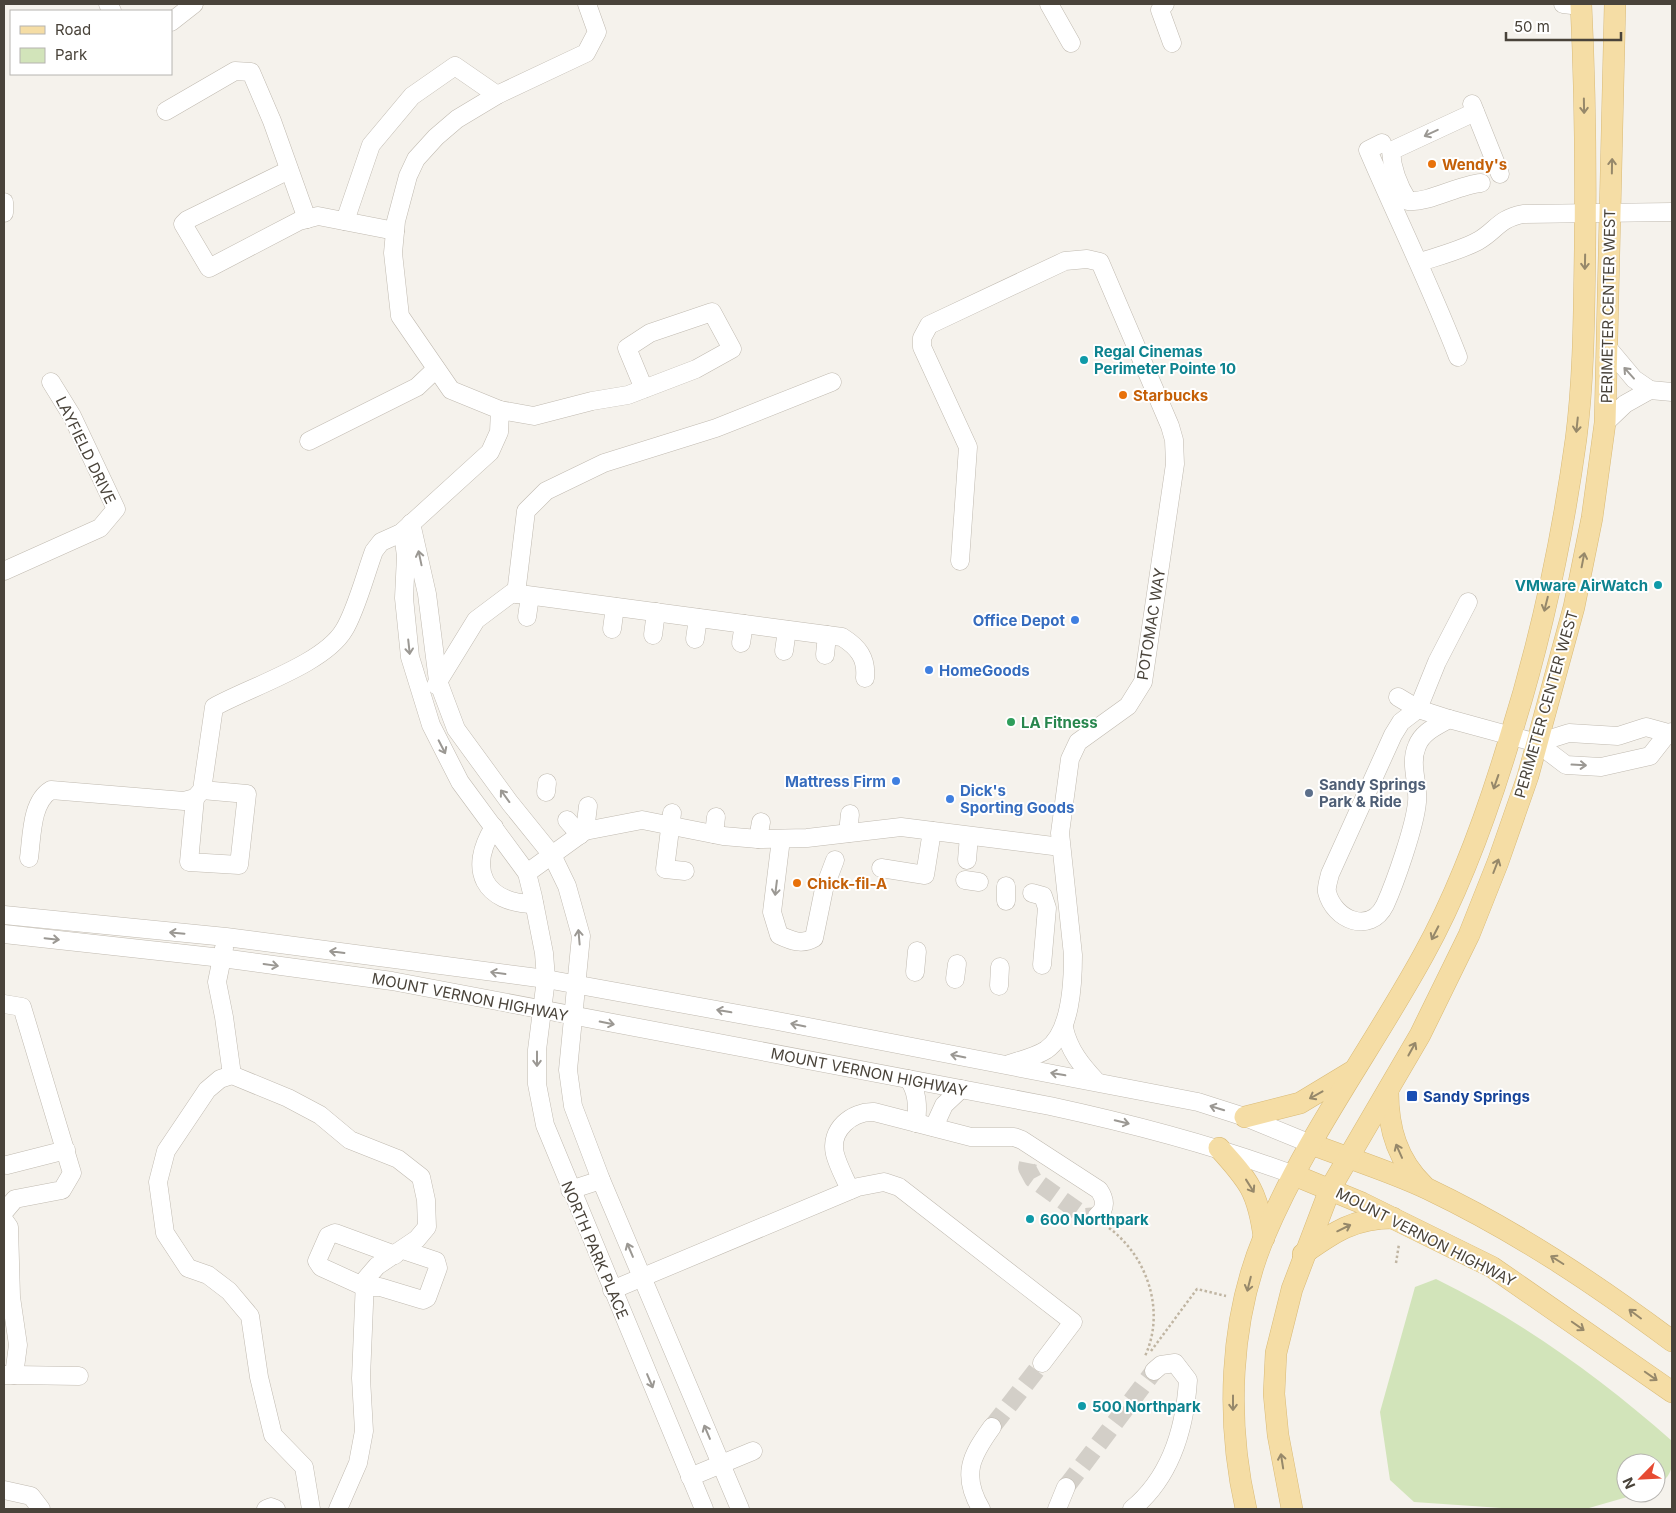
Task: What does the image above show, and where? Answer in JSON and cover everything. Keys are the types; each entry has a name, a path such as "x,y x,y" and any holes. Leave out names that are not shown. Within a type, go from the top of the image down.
{"main road":[{"name":"PERIMETER CENTER WEST","path":"1290,1501 1278,1435 1275,1374 1281,1330 1303,1254 1330,1189 1420,1035 1469,935 1498,862 1537,743 1574,607 1592,518 1605,423 1615,4"},
{"name":"PERIMETER CENTER WEST","path":"1241,1504 1234,1426 1234,1380 1243,1312 1264,1238 1311,1144 1357,1069 1440,923 1471,854 1511,736 1547,602 1564,515 1576,437 1584,310 1585,214 1575,5"},
{"path":"1245,1117 1300,1103 1357,1069"},
{"path":"1388,1092 1390,1127 1400,1153 1413,1175 1428,1189"},
{"name":"MOUNT VERNON HIGHWAY","path":"1311,1144 1377,1167 1428,1189 1535,1246 1598,1286 1672,1342"},
{"path":"1219,1148 1243,1175 1254,1193 1264,1238"},
{"name":"MOUNT VERNON HIGHWAY","path":"1294,1175 1395,1218 1492,1267 1672,1392"},
{"path":"1303,1254 1332,1234 1355,1223 1366,1220 1395,1218"},
{"path":"1290,1501 1306,1509"}],"street":[{"path":"172,21 194,4"},
{"path":"587,4 597,32 586,53 497,95 457,119 436,137 416,159 395,226 393,253 400,316 452,390 500,410 534,416 592,401 628,395 644,389 696,369 732,349 712,312 650,333 627,348 644,389"},
{"path":"1049,4 1071,43"},
{"path":"1165,4 1160,10 1172,43"},
{"path":"345,221 371,145 412,96 456,66 497,95"},
{"path":"166,111 234,71 251,72 307,219"},
{"path":"1482,183 1444,191 1417,202 1408,201 1401,189 1392,165 1391,151 1474,108 1500,174"},
{"path":"1375,147 1398,220 1420,262 1458,357"},
{"path":"289,170 187,220 183,224 208,268 307,219 318,216 395,226"},
{"path":"4,202 4,213"},
{"path":"1398,220 1416,212"},
{"path":"1420,262 1460,249 1480,239 1501,221 1512,216 1524,214 1672,212"},
{"name":"POTOMAC WAY","path":"960,561 968,447 922,347 922,338 929,325 1065,261 1087,259 1100,262 1170,426 1174,440 1175,464 1143,682 1128,706 1078,742 1073,750 1060,833 1073,955 1073,974 1064,1028 1069,1045 1078,1061 1096,1081"},
{"path":"1608,348 1634,379 1650,390 1672,392"},
{"path":"309,441 417,387 436,369"},
{"name":"LAYFIELD DRIVE","path":"4,571 100,528 116,509 72,416 51,382"},
{"path":"528,617 523,595 526,511 546,491 604,463 716,428 832,382"},
{"path":"1605,423 1625,404 1650,390"},
{"path":"29,858 36,808 44,794 51,790 184,802 199,794 246,794 239,865 189,862 199,794 214,706 311,661 330,648 345,629 374,550 381,542 406,528 490,452 499,432 500,410"},
{"path":"406,528 404,541 406,556 404,598 410,657 431,725 460,782 527,873 582,833 630,818 671,820 715,826 770,839 802,831 843,834 901,827 1061,847"},
{"path":"406,528 427,594 438,681 456,728 510,803 552,855 567,886 581,936 577,985 571,1016 568,1086 576,1116 601,1180 740,1509"},
{"path":"425,702 476,620 512,593 842,637 856,646 866,667 865,678"},
{"path":"1449,719 1425,734 1417,746 1413,761 1417,802 1414,819 1384,906 1375,918 1363,922 1353,921 1341,916 1332,906 1326,891 1330,874 1393,735 1401,722 1418,709 1437,662 1468,602"},
{"path":"612,629 615,607"},
{"path":"654,634 656,612"},
{"path":"695,639 698,618"},
{"path":"741,644 744,624"},
{"path":"784,651 787,630"},
{"path":"825,655 827,635"},
{"path":"1398,697 1418,709 1537,743 1566,765 1601,767 1650,756 1671,737 1646,728 1618,736 1569,733 1537,743"},
{"path":"582,833 588,806"},
{"path":"761,822 770,839 772,912 779,935 799,943 814,938 824,889 850,814"},
{"path":"567,820 582,833"},
{"path":"671,820 665,869 685,871"},
{"path":"494,827 484,843 480,860 483,879 495,894 510,902 534,904"},
{"path":"881,868 925,874 932,831"},
{"path":"967,860 969,836"},
{"path":"767,866 770,839"},
{"path":"830,900 835,860"},
{"name":"NORTH PARK PLACE","path":"527,873 544,953 546,979 537,1050 539,1106 570,1190 704,1509"},
{"path":"1032,893 1043,896 1047,908 1042,965"},
{"name":"MOUNT VERNON HIGHWAY","path":"4,915 226,937 546,979 1096,1081 1198,1102 1245,1117 1311,1144"},
{"name":"MOUNT VERNON HIGHWAY","path":"4,934 222,958 392,982 961,1089 1124,1122 1219,1148 1294,1175"},
{"path":"226,937 216,982 226,1025 232,1075"},
{"path":"915,972 917,952"},
{"path":"999,986 1000,967"},
{"path":"4,1004 22,1007 72,1173 62,1190 15,1199 4,1212"},
{"path":"1006,1065 1045,1050 1056,1040 1064,1028"},
{"path":"311,1509 304,1467 273,1435 260,1377 250,1316 229,1291 208,1275 188,1268 165,1233 158,1182 166,1151 206,1090 220,1079 232,1075 288,1098 320,1115 350,1140 398,1159 421,1177 426,1200 427,1227 417,1240 377,1266 365,1280 361,1378 364,1431 358,1463 338,1509"},
{"path":"908,1079 915,1091 917,1101 916,1123"},
{"path":"934,1127 944,1105 952,1095 961,1089"},
{"path":"850,1190 834,1149 836,1136 846,1121 861,1112 874,1112 971,1137 1014,1137 1045,1154 1099,1190 1104,1198 1104,1208 1100,1220"},
{"path":"7,1165 66,1150"},
{"path":"1028,1163 1037,1155 1045,1154"},
{"path":"570,1190 601,1180"},
{"path":"612,1290 850,1190 876,1182 884,1182 899,1187 1072,1322 1042,1363"},
{"path":"4,1220 9,1228 11,1296 18,1345 9,1375 79,1376"},
{"path":"335,1233 399,1252 436,1261 438,1268 427,1298 423,1300 380,1287 365,1287 321,1267 317,1261 328,1236 335,1233"},
{"path":"1132,1509 1163,1473 1178,1440 1186,1411 1188,1380 1175,1363 1161,1365 1154,1371"},
{"path":"981,1509 974,1497 969,1474 974,1452 992,1427"},
{"path":"690,1477 753,1451"},
{"path":"1057,1509 1066,1487"},
{"path":"4,1490 31,1496 41,1509"},
{"path":"266,1509 271,1507 276,1509"}],"path":[{"path":"1100,1220 1130,1246 1150,1283 1153,1323 1149,1349 1142,1362 1197,1289 1230,1297"},
{"path":"1396,1264 1399,1244"}],"green space":[{"path":"1436,1279 1468,1295 1530,1332 1589,1373 1672,1441 1672,1462 1667,1477 1666,1453 1616,1453 1616,1500 1589,1508 1516,1509 1414,1502 1390,1480 1380,1412 1415,1287"}],"tunnel":[{"path":"1028,1163 1027,1168 1033,1179 1086,1217 1097,1216"},
{"path":"992,1427 1042,1363"},
{"path":"1066,1487 1154,1371"}],"place":[{"name":"Wendy's","path":"1432,164"},
{"name":"Regal Cinemas Perimeter Pointe 10","path":"1084,360"},
{"name":"Starbucks","path":"1123,395"},
{"name":"VMware AirWatch","path":"1658,585"},
{"name":"Office Depot","path":"1075,620"},
{"name":"HomeGoods","path":"929,670"},
{"name":"LA Fitness","path":"1011,722"},
{"name":"Mattress Firm","path":"896,781"},
{"name":"Sandy Springs Park & Ride","path":"1309,793"},
{"name":"Dick's Sporting Goods","path":"950,799"},
{"name":"Chick-fil-A","path":"797,883"},
{"name":"Sandy Springs","path":"1412,1096"},
{"name":"600 Northpark","path":"1030,1219"},
{"name":"500 Northpark","path":"1082,1406"}]}
